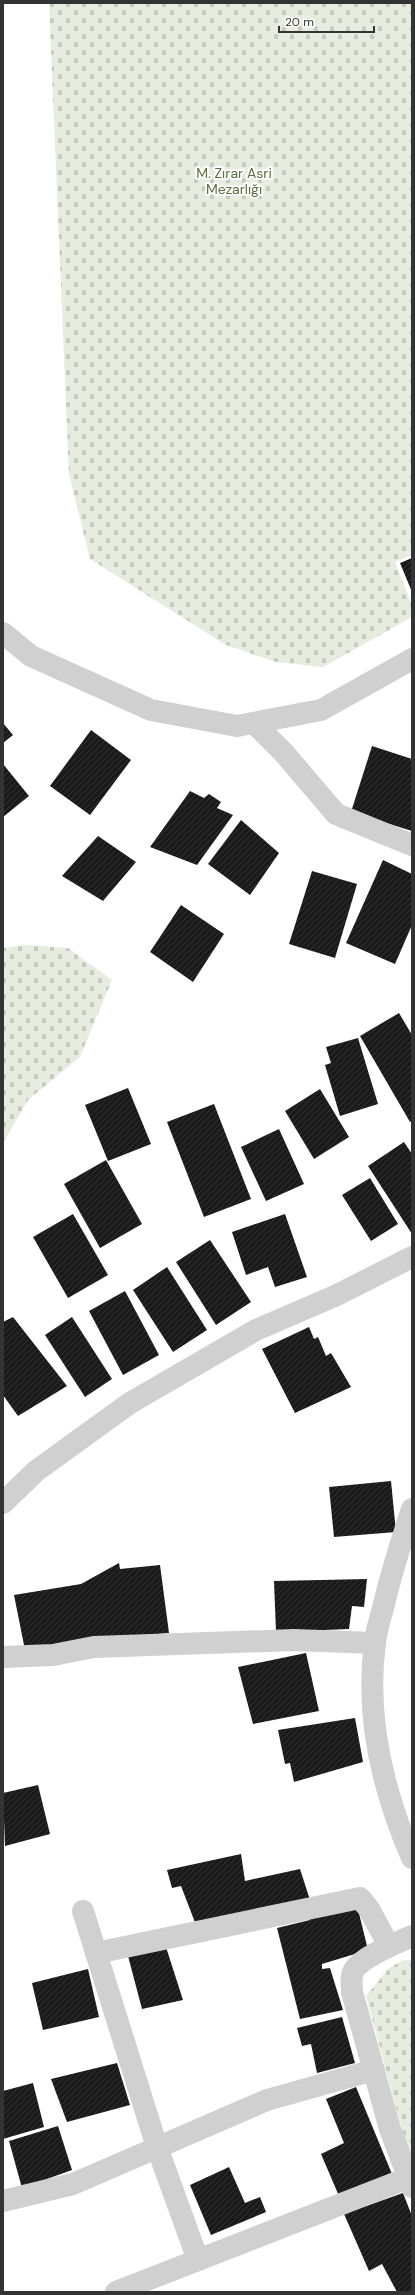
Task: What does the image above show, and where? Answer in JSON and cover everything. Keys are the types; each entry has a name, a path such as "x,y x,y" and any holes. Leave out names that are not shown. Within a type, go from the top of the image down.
{"street":[{"path":"3,633 31,656 151,710 237,726 321,710 412,659"},
{"path":"254,723 284,753 336,814 412,845"},
{"path":"3,1503 36,1471 130,1403 256,1330 336,1295 412,1257"},
{"path":"412,1509 394,1565 375,1642 372,1691 375,1739 397,1824 412,1858"},
{"path":"3,1657 53,1654 94,1648 294,1640 375,1642"},
{"path":"96,1953 360,1898 370,1909 389,1946"},
{"path":"83,1911 157,2147 198,2260"},
{"path":"116,2292 198,2260 410,2183 390,2129 352,1992 351,1977 355,1969 378,1952 412,1936"},
{"path":"3,2201 73,2184 267,2100 374,2070"}],"green space":[{"name":"M. Zırar Asri Mezarlığı","path":"49,3 412,3 412,555 395,562 412,605 412,617 323,667 276,662 226,645 90,559 69,474"},
{"path":"24,945 68,948 112,980 80,1057 28,1100 3,1143 3,948"},
{"path":"404,1960 412,1960 412,2167 366,1996 389,1968"}],"building":[{"path":"412,558 412,592 400,563"},
{"path":"3,723 13,735 3,743"},
{"path":"91,730 131,760 90,815 50,786"},
{"path":"372,746 412,759 412,831 351,812"},
{"path":"3,764 29,796 3,817"},
{"path":"190,791 204,798 209,794 221,802 217,808 233,815 197,865 150,847"},
{"path":"241,820 279,853 250,895 208,864"},
{"path":"98,836 136,862 103,901 62,876"},
{"path":"383,860 412,874 412,925 395,964 346,943"},
{"path":"312,871 357,884 335,958 289,944"},
{"path":"181,905 224,934 193,982 150,952"},
{"path":"399,1013 412,1035 412,1121 410,1122 360,1036"},
{"path":"358,1038 378,1104 340,1116 325,1065 331,1063 326,1047"},
{"path":"128,1088 151,1144 108,1161 85,1105"},
{"path":"320,1089 349,1137 314,1159 285,1111"},
{"path":"214,1104 251,1199 204,1217 167,1122"},
{"path":"279,1129 304,1184 266,1201 241,1147"},
{"path":"404,1142 412,1154 412,1234 368,1166"},
{"path":"106,1160 142,1224 100,1248 64,1184"},
{"path":"370,1178 398,1224 371,1241 342,1195"},
{"path":"73,1214 108,1275 68,1298 33,1237"},
{"path":"285,1214 307,1277 275,1287 268,1267 246,1275 232,1232"},
{"path":"210,1240 251,1302 216,1325 176,1262"},
{"path":"167,1267 207,1330 173,1352 133,1290"},
{"path":"125,1291 159,1355 123,1375 89,1311"},
{"path":"13,1317 67,1386 18,1416 3,1395 3,1322"},
{"path":"72,1317 112,1379 85,1397 45,1335"},
{"path":"309,1327 314,1339 318,1337 326,1356 331,1353 351,1387 295,1413 262,1349"},
{"path":"391,1481 396,1532 334,1537 329,1487"},
{"path":"119,1563 120,1569 160,1565 169,1633 92,1640 25,1650 14,1595 81,1584"},
{"path":"367,1579 364,1607 352,1606 349,1629 276,1632 274,1581"},
{"path":"306,1653 319,1711 253,1724 238,1667"},
{"path":"355,1718 363,1762 294,1782 290,1763 285,1764 278,1730"},
{"path":"38,1785 50,1834 5,1846 3,1793"},
{"path":"241,1854 245,1881 300,1869 310,1900 196,1925 181,1886 172,1888 167,1870"},
{"path":"357,1905 368,1950 322,1964 322,1969 330,1968 343,2010 300,2019 277,1928 310,1920 309,1915"},
{"path":"165,1944 183,2000 142,2009 128,1956"},
{"path":"88,1969 99,2017 43,2030 32,1983"},
{"path":"342,2017 355,2063 317,2073 311,2044 302,2046 297,2028"},
{"path":"117,2063 130,2105 67,2122 51,2079"},
{"path":"33,2083 44,2127 3,2139 3,2091"},
{"path":"356,2087 392,2174 339,2196 321,2154 344,2143 326,2099"},
{"path":"58,2126 72,2170 22,2188 9,2141"},
{"path":"229,2167 245,2203 260,2197 266,2212 211,2235 190,2185"},
{"path":"403,2193 412,2216 412,2292 397,2292 382,2264 369,2271 344,2214"}]}
